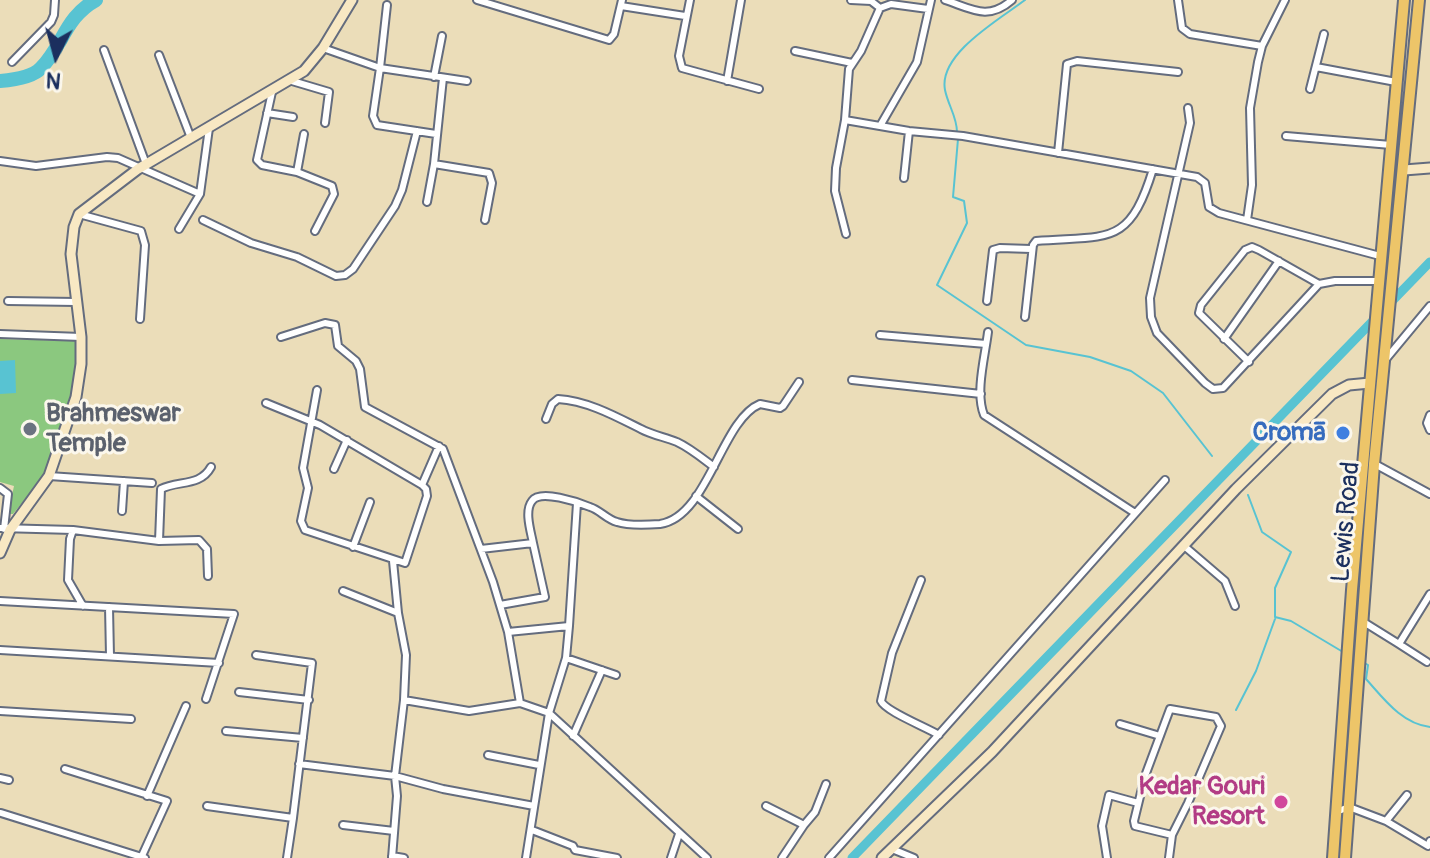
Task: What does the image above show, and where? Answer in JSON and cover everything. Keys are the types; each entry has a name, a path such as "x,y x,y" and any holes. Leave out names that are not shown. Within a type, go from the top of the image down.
{"main road":[{"name":"Lewis Road","path":"1333,858 1352,677 1369,463 1373,339 1404,0"},
{"name":"Lewis Road","path":"1369,463 1386,359 1419,0"},
{"path":"1388,169 1404,170"},
{"name":"Lewis Road","path":"1354,650 1362,621 1359,573"},
{"name":"Lewis Road","path":"1345,858 1352,677"}],"street":[{"path":"12,62 51,22 55,0"},
{"path":"5,529 49,476 76,397 81,337 71,254 79,214 142,166 292,81 314,61 352,0"},
{"path":"477,0 604,40 612,38 621,3 685,16"},
{"path":"690,0 679,64 682,68 759,89"},
{"path":"727,81 741,0"},
{"path":"851,0 871,1 880,8"},
{"path":"880,126 913,72 922,50 931,0"},
{"path":"945,0 987,13 1001,10 1012,0"},
{"path":"1178,0 1182,28 1190,34 1262,46"},
{"path":"1247,220 1252,185 1250,108 1262,46 1285,0"},
{"path":"846,234 835,191 852,63 861,51 880,8 891,4 928,9"},
{"path":"387,5 374,121 377,125 436,134"},
{"path":"1310,89 1324,34"},
{"path":"434,77 442,36"},
{"path":"323,48 380,68 467,81"},
{"path":"104,50 142,166"},
{"path":"795,51 852,63"},
{"path":"159,55 191,138"},
{"path":"1058,153 1067,64 1077,61 1178,72"},
{"path":"1316,67 1396,82"},
{"path":"427,202 443,78"},
{"path":"292,81 329,92 325,123"},
{"path":"272,91 257,160 262,165 297,172 334,189 315,231"},
{"path":"1188,108 1190,123 1150,298 1153,326 1213,389 1223,388 1319,284 1335,281 1378,286"},
{"path":"267,113 293,117"},
{"path":"845,120 963,136 1202,179 1209,207 1219,213 1380,256"},
{"path":"179,229 200,194 209,127"},
{"path":"203,220 251,243 297,257 336,276 345,275 353,269 395,206 417,131"},
{"path":"904,178 909,131"},
{"path":"297,172 304,134"},
{"path":"1286,136 1391,145"},
{"path":"0,161 36,166 107,157 142,166 200,194"},
{"path":"434,164 489,173 492,183 485,220"},
{"path":"1404,170 1430,168"},
{"path":"1025,317 1031,249 1036,241 1107,236 1122,230 1141,204 1153,169"},
{"path":"79,214 141,231 145,245 140,319"},
{"path":"1249,362 1200,316 1201,305 1248,248 1259,250 1319,284"},
{"path":"987,301 993,250 1031,249"},
{"path":"1224,339 1279,261"},
{"path":"8,301 76,302"},
{"path":"1386,359 1430,306"},
{"path":"281,337 325,323 335,325 338,346 356,361 360,369 365,407 439,446 445,453 500,605 508,632 520,703"},
{"path":"988,332 981,407 990,421 1135,513"},
{"path":"0,334 81,337"},
{"path":"880,335 986,344"},
{"path":"852,380 981,394"},
{"path":"500,605 545,597 529,519 531,501 544,495 592,507 617,522 660,524 678,516 696,496 748,412 760,404 780,408 799,382"},
{"path":"882,858 992,752 1183,545 1332,394 1349,385 1370,383"},
{"path":"266,403 310,421 347,440 426,489 427,496 407,560 401,563 393,561 301,526 308,494 303,468 310,421 317,390"},
{"path":"546,419 552,404 558,399 586,404 621,417 648,433 675,441 714,467"},
{"path":"1430,415 1427,423 1430,430"},
{"path":"334,469 347,440"},
{"path":"422,485 439,446"},
{"path":"1369,463 1430,494"},
{"path":"159,541 161,489 199,480 211,467"},
{"path":"49,476 152,483"},
{"path":"829,858 1165,480"},
{"path":"122,511 124,481"},
{"path":"0,488 8,494 0,553"},
{"path":"696,496 738,529"},
{"path":"353,547 370,502"},
{"path":"526,858 549,713 566,658 577,503"},
{"path":"5,529 73,530 159,541 192,539 204,543 207,549 208,576"},
{"path":"73,530 68,580 83,606"},
{"path":"481,549 533,543"},
{"path":"1183,545 1225,581 1235,606"},
{"path":"393,561 406,655 395,776 392,857 404,858"},
{"path":"921,580 892,653 881,701 889,711 939,735"},
{"path":"343,591 398,613"},
{"path":"1399,644 1430,594"},
{"path":"0,601 234,614 206,699"},
{"path":"109,607 110,656"},
{"path":"1362,621 1427,662"},
{"path":"508,632 569,626"},
{"path":"0,650 219,663"},
{"path":"256,655 312,663 287,858"},
{"path":"566,658 616,675"},
{"path":"573,736 602,670"},
{"path":"239,692 309,700"},
{"path":"404,700 469,711 520,703 549,713 707,858"},
{"path":"147,796 186,706"},
{"path":"1169,858 1172,835 1221,726 1216,717 1170,709 1134,821 1135,826 1172,835"},
{"path":"0,711 131,719"},
{"path":"1120,724 1160,736"},
{"path":"226,731 303,738"},
{"path":"488,755 539,765"},
{"path":"299,764 395,776 443,789 534,806"},
{"path":"1,813 143,858 167,801 65,769"},
{"path":"0,778 9,780"},
{"path":"782,858 815,812 826,784"},
{"path":"1107,858 1102,826 1109,795 1138,803"},
{"path":"1386,821 1407,795"},
{"path":"207,806 293,818"},
{"path":"766,806 804,825"},
{"path":"1336,812 1349,807 1386,821 1428,846 1430,841"},
{"path":"343,825 394,831"},
{"path":"532,830 573,846 575,850 611,858"},
{"path":"671,858 679,834"},
{"path":"892,849 914,858"}],"green space":[{"name":"Brahmeswar Temple","path":"0,339 78,341 75,385 46,473 13,514 8,514 14,486 0,482"}],"water":[{"path":"15,360 16,393 0,394 0,361"}],"waterway":[{"path":"0,81 22,78 37,71 77,15 96,0"},
{"path":"957,132 945,90 945,77 951,63 987,27 1025,0"},
{"path":"958,139 953,197 964,201 967,223 937,285 1026,345 1090,357 1131,371 1163,393 1212,456"},
{"path":"852,858 1430,262"},
{"path":"1248,495 1262,532 1291,552 1275,588 1275,617 1291,621 1343,652"},
{"path":"1236,710 1256,671 1275,619"},
{"path":"1363,662 1368,665 1366,679 1387,702 1402,716 1430,727"}],"place":[{"name":"Brahmeswar Temple","path":"30,429"},
{"name":"Cromā","path":"1343,433"},
{"name":"Kedar Gouri Resort","path":"1281,802"}]}
